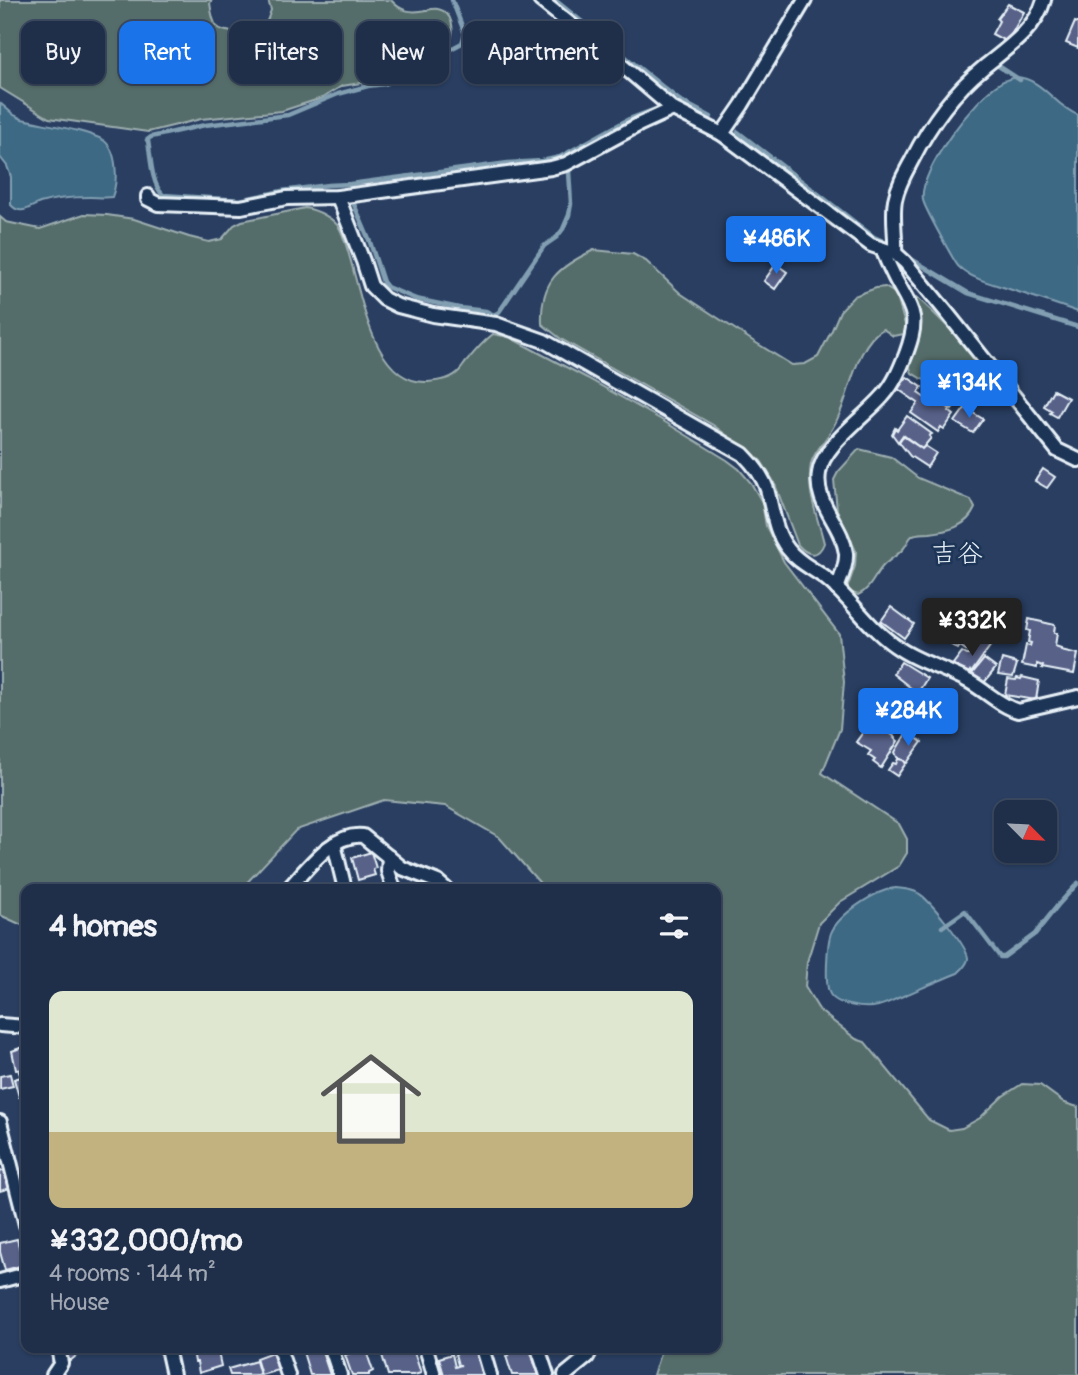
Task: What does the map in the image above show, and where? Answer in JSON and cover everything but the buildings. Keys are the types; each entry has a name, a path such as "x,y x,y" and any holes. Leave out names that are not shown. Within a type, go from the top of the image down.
{"street":[{"path":"540,0 673,109 722,134 871,245 895,253 948,314 1057,450 1078,460"},
{"path":"722,134 805,0"},
{"path":"895,253 894,213 897,191 928,129 960,88 1028,28 1044,0"},
{"path":"148,196 158,204 240,207 287,198 338,197 551,168 566,164 673,109"},
{"path":"338,197 371,286 384,299 433,316 496,324 544,341 727,444 751,462 762,476 775,524 787,548 800,562 829,580 885,639 917,659 969,681 1010,709 1025,710 1078,697"},
{"path":"837,589 846,553 842,539 822,502 818,485 821,461 886,394 902,365 913,330 914,318 882,249"},
{"path":"293,884 329,847 345,837 355,835 363,836 402,868 440,884"},
{"path":"334,844 344,884"},
{"path":"389,857 388,871 392,884"},
{"path":"0,1025 21,1027"},
{"path":"0,1122 21,1206"},
{"path":"0,1281 21,1275"},
{"path":"53,1375 61,1363 59,1353"},
{"path":"168,1353 173,1375"},
{"path":"281,1353 288,1375"},
{"path":"333,1353 340,1375"},
{"path":"427,1353 434,1375"},
{"path":"483,1353 490,1375"},
{"path":"540,1353 547,1375"},
{"path":"565,1375 589,1353"}],"green space":[{"path":"0,0 212,0 210,3 213,21 119,21 119,84 215,84 215,25 229,31 229,84 342,84 342,21 267,21 271,10 268,0 391,0 407,11 443,11 452,22 449,43 449,21 356,21 356,84 342,86 322,98 282,111 201,119 148,132 49,118 0,88"},
{"path":"305,208 334,221 347,247 360,296 378,345 390,365 406,378 427,382 443,380 458,372 493,334 509,337 660,419 727,460 751,483 762,502 766,526 784,562 839,634 844,682 840,729 822,773 899,824 907,839 907,853 899,866 840,902 819,923 807,962 805,987 820,1011 856,1039 865,1042 929,1120 949,1130 962,1128 980,1118 1003,1096 1022,1084 1040,1085 1065,1103 1078,1107 1078,1375 653,1375 660,1353 721,1353 721,884 541,884 499,837 445,806 384,800 296,830 246,884 21,884 21,925 0,915 0,217 6,222 40,229 84,214 107,215 134,219 209,242 222,239 234,225"},
{"path":"594,250 633,254 646,261 680,293 792,365 805,364 818,357 840,311 854,296 885,287 896,294 906,328 904,334 893,336 883,329 867,344 856,366 837,420 812,461 811,494 824,543 819,551 812,554 798,545 774,482 761,461 713,425 561,339 542,324 544,297 554,277 570,263"},
{"path":"916,297 969,352 977,368 974,379 943,385 912,373 909,365 918,334 912,299"},
{"path":"859,449 891,457 918,478 971,500 975,508 967,520 956,527 913,535 902,551 883,566 866,589 858,595 847,589 855,566 856,551 837,510 834,480"}],"water":[{"path":"1015,77 1033,82 1078,115 1078,312 984,281 964,271 951,255 923,200 930,171 951,136 990,91"},
{"path":"0,103 22,119 76,130 103,140 114,158 115,183 112,197 65,198 40,203 25,210 18,210 11,205 11,177 0,157"},
{"path":"896,888 915,892 930,904 962,945 967,953 967,963 958,973 881,1005 859,1007 837,1001 829,992 827,980 831,933 842,918 859,904 879,893"}],"waterway":[{"path":"147,140 205,125 288,115 338,94 385,84 462,43 465,34 452,0"},
{"path":"555,0 679,100 711,117"},
{"path":"997,65 1020,80"},
{"path":"148,141 154,177 163,195 240,200 328,185 542,161 560,157 629,119 658,108"},
{"path":"738,132 874,237 883,241"},
{"path":"494,315 499,312 544,246 563,229 571,204 569,171"},
{"path":"353,202 387,287 416,299 486,311 494,315"},
{"path":"908,257 968,293 1078,327"},
{"path":"942,927 965,911 1000,957 1004,957 1035,934 1078,883"}],"district":[{"name":"吉谷","path":"957,553"}]}
